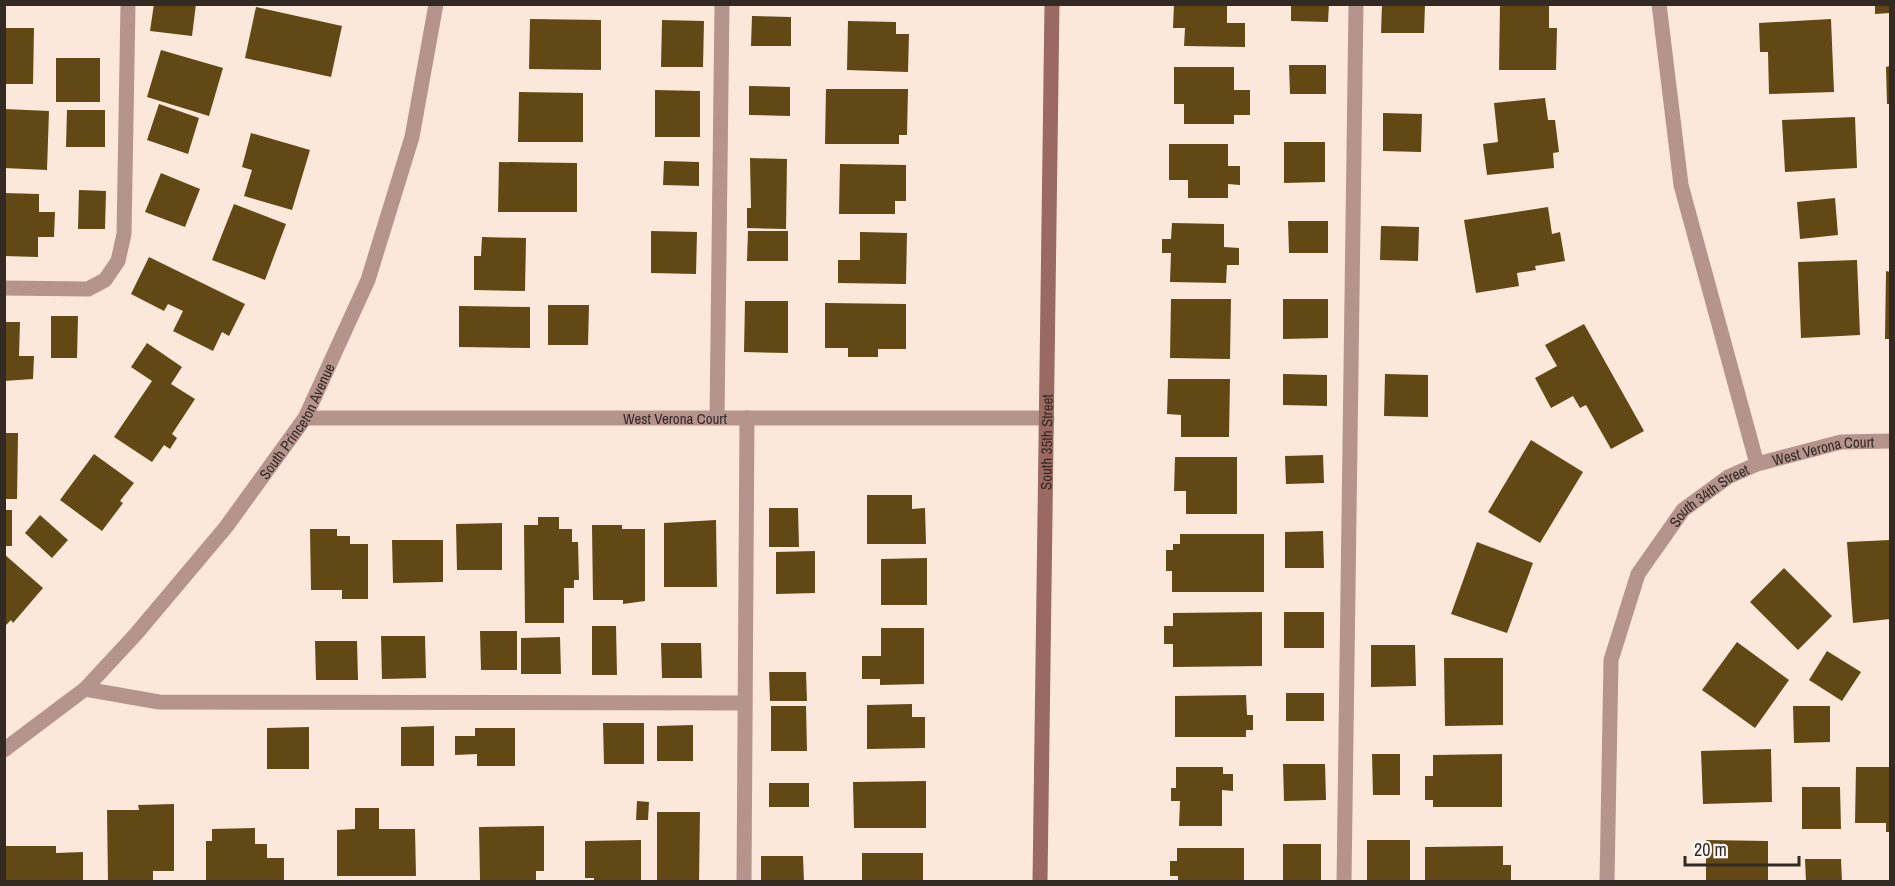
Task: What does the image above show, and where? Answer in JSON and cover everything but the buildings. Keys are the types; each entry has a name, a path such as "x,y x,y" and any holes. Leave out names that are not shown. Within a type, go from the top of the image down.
{"main road":[{"name":"South 35th Street","path":"1040,882 1052,4"}],"street":[{"path":"4,288 88,289 105,280 118,261 124,234 129,4"},
{"name":"South Princeton Avenue","path":"4,750 85,689 136,634 226,527 305,418 368,280 412,137 436,4"},
{"path":"717,418 722,4"},
{"path":"1344,882 1356,4"},
{"name":"South 34th Street","path":"1607,882 1611,660 1638,574 1683,510 1728,477 1757,464 1681,184 1659,4"},
{"name":"West Verona Court","path":"305,418 1047,418"},
{"path":"744,882 747,418"},
{"name":"West Verona Court","path":"1757,464 1841,442 1890,441"},
{"path":"85,689 159,702 745,703"}]}
